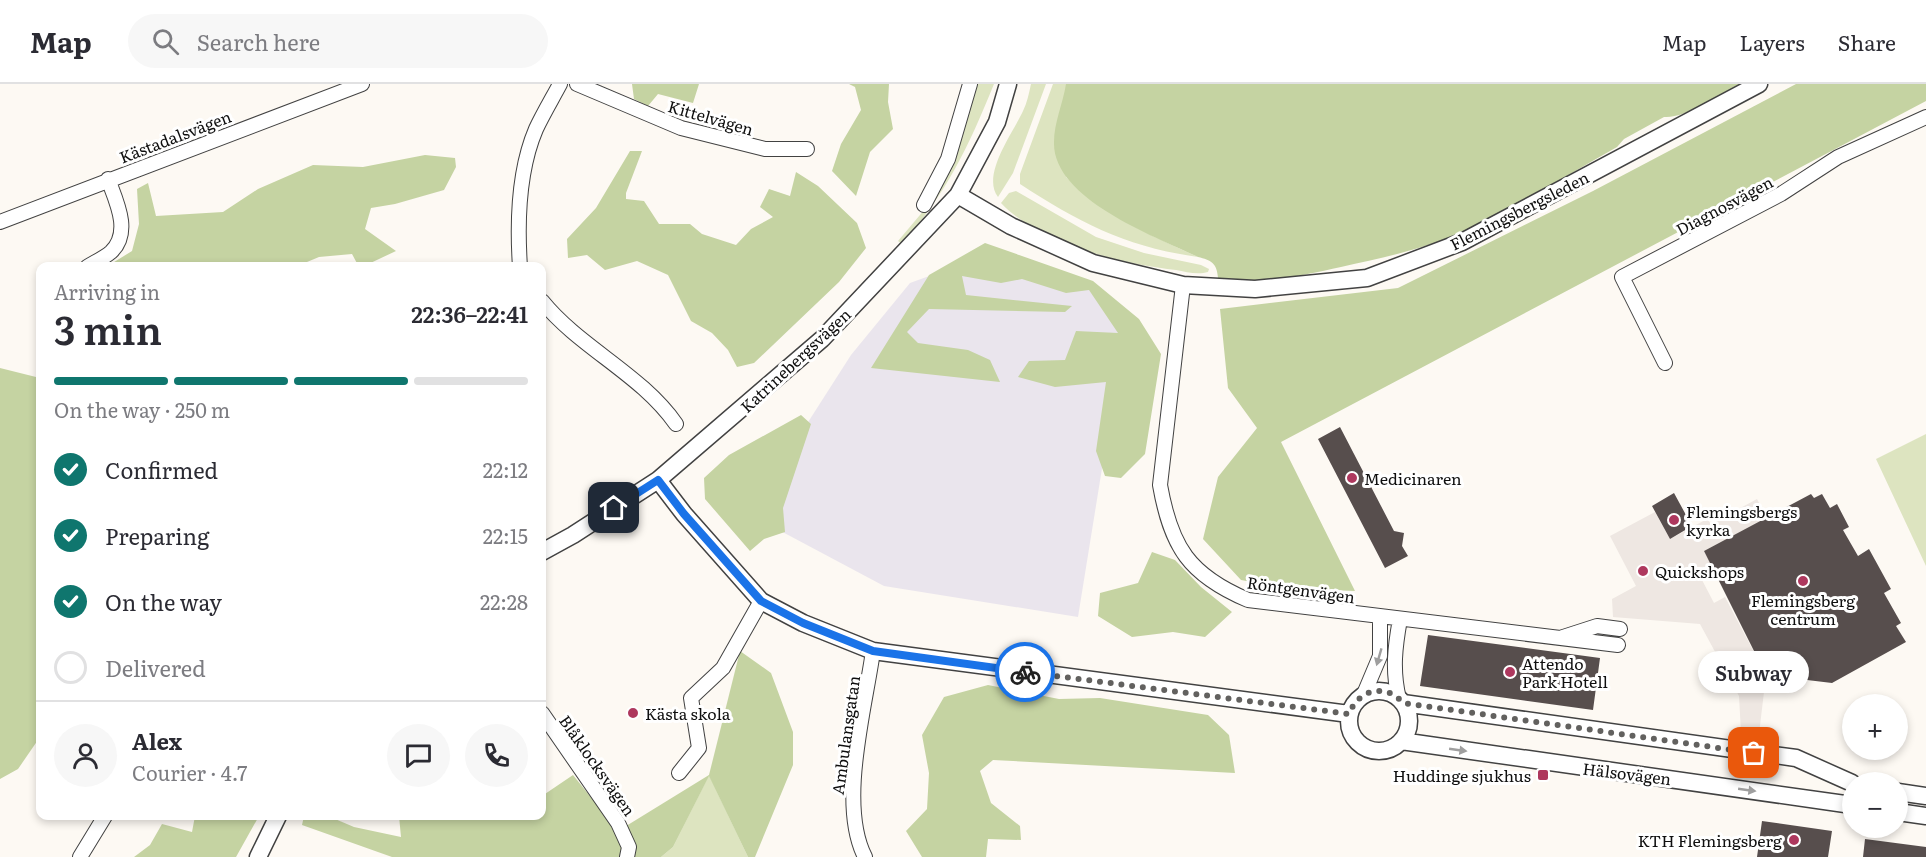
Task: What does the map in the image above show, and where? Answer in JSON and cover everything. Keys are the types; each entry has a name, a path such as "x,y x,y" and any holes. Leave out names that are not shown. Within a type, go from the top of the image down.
{"street":[{"name":"Kästadalsvägen","path":"0,222 362,84"},
{"path":"520,262 519,211 526,163 536,131 560,84"},
{"name":"Kittelvägen","path":"577,84 681,128 765,149 807,149"},
{"path":"924,205 948,159 970,84"},
{"name":"Katrinebergsvägen","path":"546,550 658,480 822,339 958,195 998,122 1008,84"},
{"name":"Flemingsbergsleden","path":"958,195 1011,226 1094,263 1183,285 1255,289 1367,278 1462,242 1759,84"},
{"name":"Diagnosvägen","path":"1665,363 1622,277 1781,194 1838,157 1926,117"},
{"path":"94,262 114,249 122,225 120,210 108,179"},
{"name":"Röntgenvägen","path":"1183,285 1160,485 1166,518 1177,546 1194,567 1219,588 1248,600 1618,645"},
{"path":"546,305 567,326 661,403 676,424"},
{"path":"658,480 684,514 761,601 803,623 873,651 1349,714"},
{"path":"678,773 699,748 691,698 723,668 761,601"},
{"path":"1380,616 1380,656 1364,694 1352,706 1349,714 1350,732 1354,739 1369,749 1386,750 1401,741 1405,735 1409,718 1394,678 1393,658 1400,619"},
{"name":"Röntgenvägen","path":"1558,638 1597,626 1620,629"},
{"name":"Ambulansgatan","path":"865,857 859,844 852,798 873,651"},
{"path":"1364,694 1382,690 1401,701 1796,758 1842,779"},
{"name":"Blåklocksvägen","path":"546,719 618,823 629,848 627,857"},
{"name":"Hälsovägen","path":"1401,741 1842,804"},
{"path":"1908,793 1926,796"},
{"path":"1908,813 1926,816"},
{"path":"80,857 103,820"},
{"path":"258,857 276,820"}],"shaded area":[{"path":"962,264 1089,284 1125,326 1078,617 884,586 775,528 803,430 851,355 910,283"},
{"path":"1757,499 1767,518 1704,551 1716,572 1702,580 1714,603 1725,597 1766,675 1759,734 1755,736 1741,733 1739,696 1700,624 1613,617 1612,599 1636,586 1610,536 1655,512 1670,539 1707,519 1711,524"}],"green space":[{"path":"632,84 699,84 693,103 658,94 648,106 634,99"},
{"path":"849,84 889,84 888,102 893,129 870,152 856,196 832,171 841,144 861,110 855,87"},
{"path":"975,84 994,84 955,168 932,206 902,244 898,241 925,209"},
{"path":"1031,84 1046,84 1013,173 998,197 993,177 996,166 1024,108"},
{"path":"1053,84 1066,84 1066,177 1112,213 1145,232 1198,257 1148,247 1104,231 1084,222 1020,184 1020,174"},
{"path":"1066,84 1740,84 1692,110 1672,117 1664,117 1520,203 1460,233 1401,253 1326,270 1280,279 1248,281 1218,278 1215,266 1210,261 1133,227 1088,198 1070,181 1058,162 1054,142 1055,128"},
{"path":"1796,84 1926,84 1926,101 1281,442 1355,591 1284,588 1241,580 1203,539 1218,477 1257,428 1228,388 1220,309 1398,288 1593,191"},
{"path":"630,151 642,151 626,193 626,199 644,201 659,224 690,224 702,234 736,245 751,229 773,217 760,207 769,189 790,196 796,172 818,186 857,223 866,248 839,282 754,363 737,367 728,350 712,333 691,321 668,275 637,261 605,270 587,255 568,258 567,239 596,208"},
{"path":"425,155 455,158 456,167 444,190 395,204 371,208 365,229 396,251 373,262 356,262 352,254 319,257 307,262 114,262 132,251 139,224 137,189 148,183 156,216 223,212 258,189 313,165 363,167"},
{"path":"1016,191 1096,237 1144,253 1201,265 1209,269 1208,272 1192,273 1131,263 1059,241 1037,230 1001,203 1009,193"},
{"path":"985,243 1093,281 1139,319 1161,354 1145,454 1121,478 1105,476 1096,451 1106,382 1055,387 1018,377 1029,361 1065,360 1076,331 1118,333 1089,290 1066,293 1022,279 1001,283 962,276 966,295 1072,306 1065,312 929,309 907,332 918,343 968,350 990,360 1000,382 871,368 929,275"},
{"path":"0,368 36,377 36,743 18,769 0,779"},
{"path":"801,415 811,424 783,508 785,532 764,539 750,551 705,499 704,478 729,455"},
{"path":"1926,434 1926,566 1876,459"},
{"path":"1152,552 1175,560 1201,587 1232,612 1205,637 1173,632 1132,637 1098,616 1100,593 1138,583"},
{"path":"740,651 771,673 793,732 793,765 755,857 748,857 709,776 673,847 661,857 392,857 302,825 303,820 337,820 354,827 401,837 399,820 546,820 546,793 573,775 618,831 709,775"},
{"path":"988,685 1059,699 1100,698 1208,715 1229,735 1235,773 993,760 980,771 991,803 1020,826 1021,840 988,839 986,857 922,857 906,831 927,809 929,773 922,735 944,697"},
{"path":"709,775 748,857 661,857 673,847"},
{"path":"194,820 257,820 236,857 134,857 150,845 162,824 192,832"}],"building":[{"name":"Medicinaren","path":"1340,427 1394,531 1404,533 1402,546 1408,556 1385,568 1318,439"},
{"name":"Flemingsbergs kyrka","path":"1674,493 1692,526 1670,539 1652,506"},
{"name":"Flemingsberg centrum","path":"1811,494 1814,498 1822,494 1830,508 1837,504 1849,527 1843,530 1858,556 1869,549 1891,589 1884,593 1901,623 1896,626 1906,642 1832,683 1766,675 1704,551"},
{"name":"Attendo Park Hotell","path":"1428,635 1600,658 1593,710 1420,686"},
{"name":"KTH Flemingsberg","path":"1762,821 1832,831 1828,857 1757,857"},
{"path":"1865,839 1926,847 1926,857 1863,857"}],"way so far":[{"path":"1025,672 1349,714 1352,706 1364,694 1382,690 1391,693 1403,703 1754,753"}],"place":[{"name":"Medicinaren","path":"1352,478"},
{"name":"Flemingsbergs kyrka","path":"1674,520"},
{"name":"Quickshops","path":"1643,571"},
{"name":"Flemingsberg centrum","path":"1803,581"},
{"name":"Attendo Park Hotell","path":"1510,672"},
{"name":"Kästa skola","path":"633,713"},
{"name":"Subway","path":"1754,753"},
{"name":"Huddinge sjukhus","path":"1543,775"},
{"name":"KTH Flemingsberg","path":"1794,840"}],"route":[{"path":"614,508 658,480 684,514 761,601 803,623 873,651 1025,672"}]}
